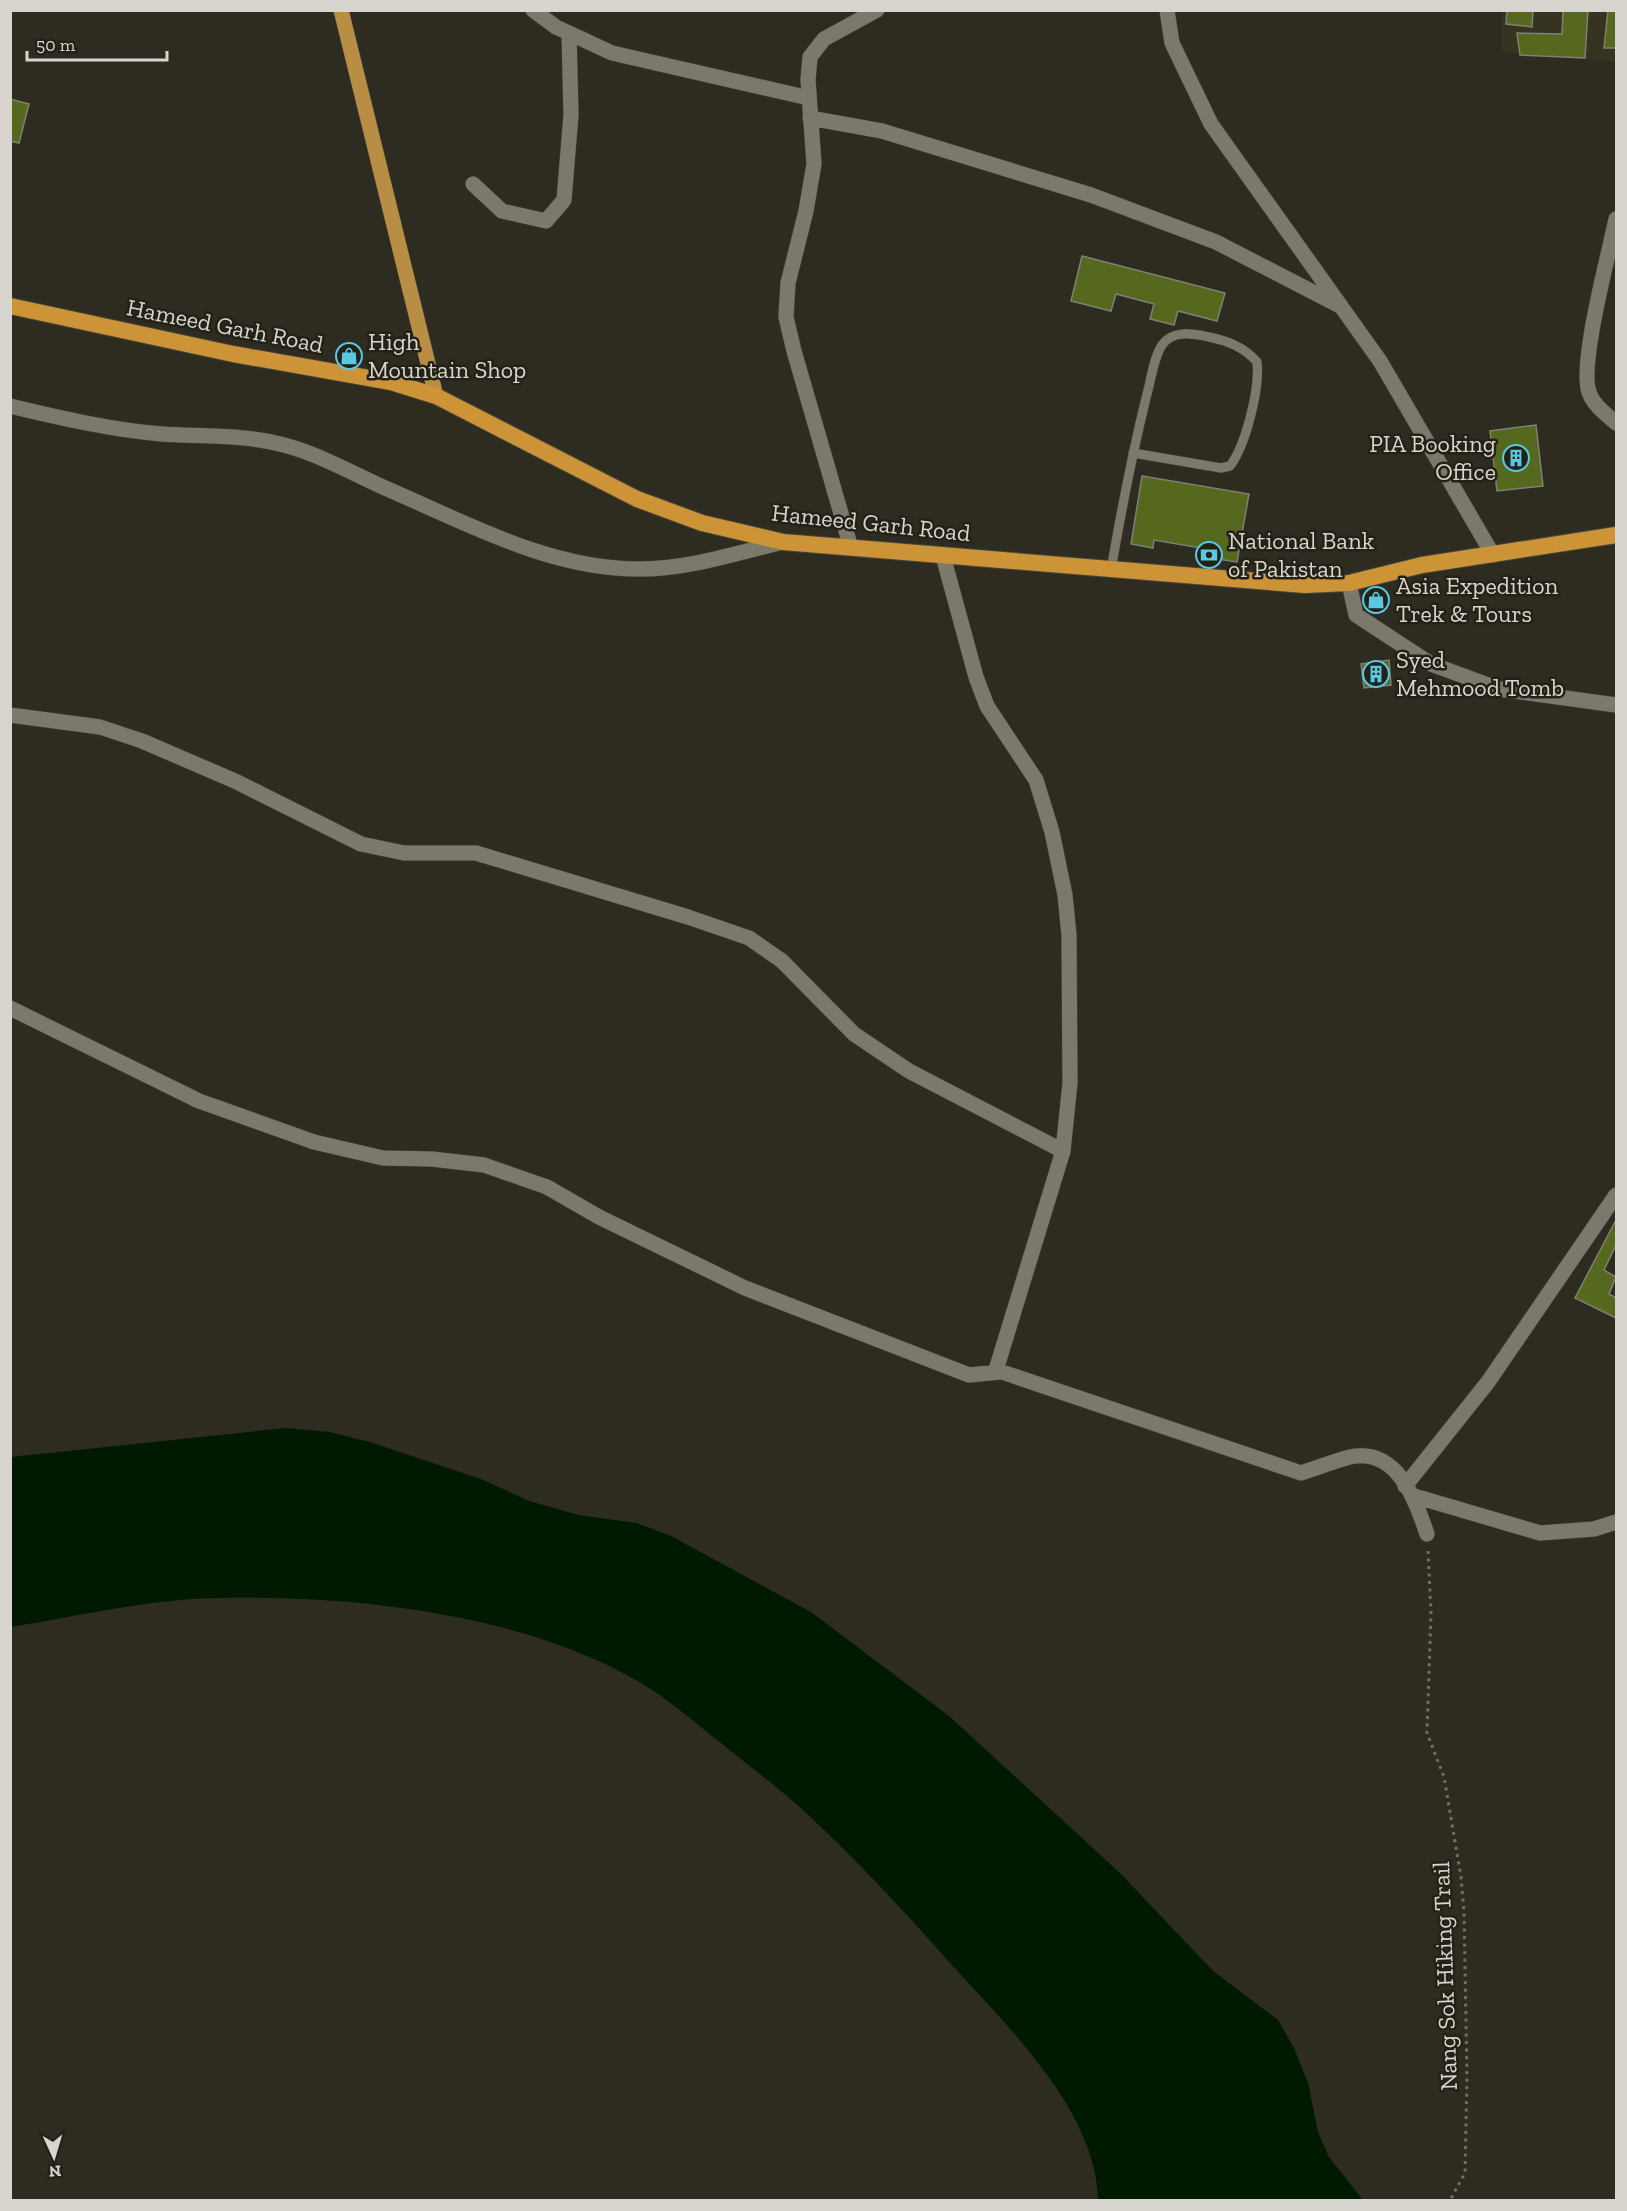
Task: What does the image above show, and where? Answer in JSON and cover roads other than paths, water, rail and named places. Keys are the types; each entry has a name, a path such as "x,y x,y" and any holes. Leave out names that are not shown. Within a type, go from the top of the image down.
{"highway":[{"name":"Hameed Garh Road","path":"10,306 232,354 390,382 436,396 637,499 702,523 783,542 1305,585 1349,583 1422,565 1617,535"}],"main road":[{"path":"341,10 436,396"}],"street":[{"path":"533,10 569,33 612,53 809,98"},
{"path":"851,548 817,437 786,317 788,283 806,211 814,164 809,98 810,57 824,39 877,10"},
{"path":"1167,10 1172,42 1212,124 1380,361 1493,555"},
{"path":"473,184 502,211 546,221 564,200 571,115 569,33"},
{"path":"810,118 882,131 1090,195 1216,242 1343,308"},
{"path":"1617,219 1586,363 1589,393 1597,406 1617,423"},
{"path":"10,406 161,434 243,436 293,447 327,459 377,484 504,540 592,566 642,569 700,562 783,542"},
{"path":"943,556 976,677 987,706 1036,780 1052,832 1065,895 1069,934 1070,1083 1063,1151 996,1370 1301,1473 1351,1457 1371,1456 1392,1467 1409,1491 1427,1534"},
{"path":"1349,583 1356,615 1431,664 1499,689 1617,705"},
{"path":"10,716 100,727 142,741 235,781 361,844 404,853 476,854 688,916 749,938 782,961 854,1034 909,1071 1063,1151"},
{"path":"10,1008 199,1101 314,1142 384,1158 432,1159 484,1164 548,1187 599,1218 745,1288 969,1376 1000,1372"},
{"path":"1409,1491 1617,1196"},
{"path":"1409,1491 1540,1533 1594,1529 1617,1522"}],"lane":[{"path":"1111,570 1133,453 1156,360 1163,344 1172,336 1191,333 1231,343 1250,354 1257,362 1255,389 1249,416 1236,458 1230,466 1221,468 1133,453"}],"place":[{"name":"High Mountain Shop","path":"349,356"},
{"name":"PIA Booking Office","path":"1516,458"},
{"name":"National Bank of Pakistan","path":"1209,555"},
{"name":"Asia Expedition Trek & Tours","path":"1376,600"},
{"name":"Syed Mehmood Tomb","path":"1376,674"}]}
